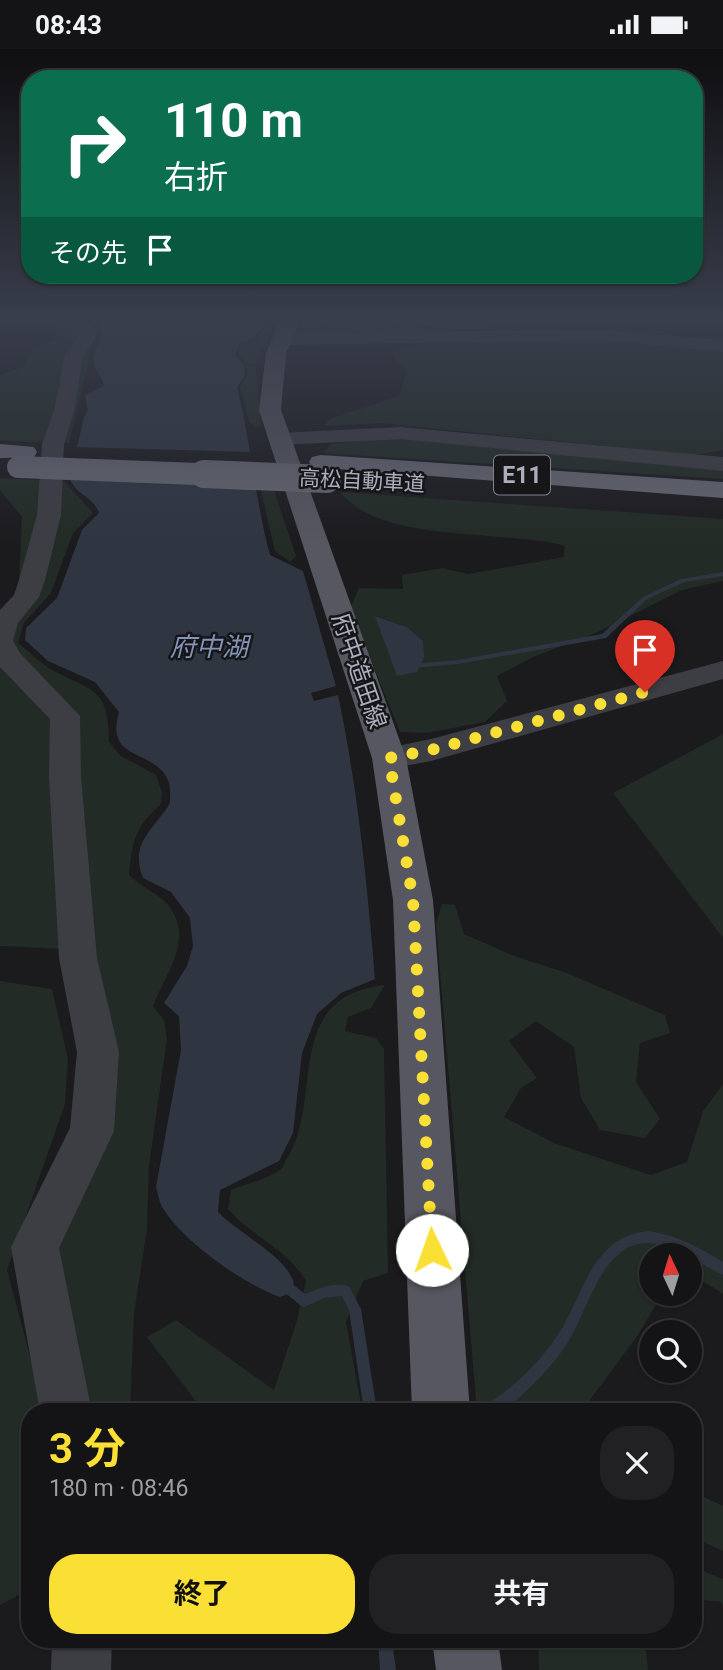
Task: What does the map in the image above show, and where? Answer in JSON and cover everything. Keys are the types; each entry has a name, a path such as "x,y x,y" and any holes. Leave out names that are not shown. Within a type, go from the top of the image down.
{"highway":[{"name":"高松自動車道","path":"11,459 723,490"},
{"name":"高松自動車道","path":"324,471 723,508"}],"main road":[{"name":"府中造田線","path":"270,396 270,410 279,439 389,758 413,900 441,1403"},
{"path":"466,1648 469,1670"}],"street":[{"path":"64,1403 35,1247 92,1131 98,1052 78,958 65,777 65,716 8,657 0,641 5,621 26,597 32,580 49,515 48,492 53,444 67,396"},
{"path":"279,439 401,433 723,464"},
{"path":"389,758 431,750 723,670"},
{"path":"81,1670 82,1648"}],"shaded area":[{"path":"0,396 80,396 69,443 0,441"},
{"path":"242,396 258,396 261,426 255,427 249,421"},
{"path":"399,396 723,396 723,450 694,455 381,423 324,426 332,418"},
{"path":"393,435 723,467 723,479 323,453 332,444"},
{"path":"0,478 64,481 93,513 73,533 51,593 24,623 18,643 48,667 96,694 106,711 109,742 121,756 156,775 162,792 161,804 145,820 136,835 129,875 168,905 176,917 179,930 176,955 153,1006 164,1020 167,1039 149,1166 147,1229 134,1314 130,1403 88,1403 78,1341 53,1238 109,1129 91,944 74,712 16,655 9,640 19,580 22,517 0,490"},
{"path":"260,487 273,487 296,556 290,562 275,551"},
{"path":"340,492 723,519 723,581 682,590 596,633 533,657 497,676 507,701 485,722 427,733 400,732 350,609 359,588 403,589 402,575 443,568 468,574 564,557 565,546 413,527 384,520 359,509","holes":["376,616 407,627 423,641 398,676"]},
{"path":"0,665 54,718 63,949 0,946"},
{"path":"723,734 723,938 613,793"},
{"path":"442,904 455,905 464,934 514,956 567,973 665,1015 670,1033 640,1043 636,1082 660,1119 645,1138 600,1130 581,1098 574,1047 536,1021 509,1041 537,1078 521,1088 504,1117 554,1143 651,1175 687,1162 703,1111 723,1084 723,1294 702,1281 702,1243 639,1243 639,1306 655,1306 647,1320 639,1320 638,1335 588,1403 476,1403 436,924"},
{"path":"0,981 52,989 68,1059 65,1104 7,1270 43,1403 21,1403 21,1594 0,1605"},
{"path":"385,985 371,1008 348,1017 345,1031 376,1038 384,1049 388,1273 363,1281 346,1322 361,1403 197,1403 147,1337 176,1320 274,1390 296,1324 306,1281 288,1259 228,1209 231,1190 270,1176 283,1166 299,1131 312,1052 319,1028 332,1008 353,993"},
{"path":"702,1496 723,1506 723,1551 702,1541"},
{"path":"702,1571 723,1579 723,1606 721,1602 702,1600"},
{"path":"538,1648 646,1648 648,1670 539,1670"}],"water":[{"name":"府中湖","path":"85,396 239,396 270,555 303,571 336,686 311,693 314,701 338,695 361,837 375,979 341,993 317,1014 302,1053 293,1133 279,1161 220,1190 218,1212 272,1254 289,1273 294,1283 288,1294 280,1297 233,1272 184,1234 162,1206 156,1187 181,1050 179,1016 164,1003 187,966 193,946 190,918 171,892 143,878 139,866 139,855 145,837 170,803 168,779 159,767 123,746 116,727 119,712 95,682 48,661 25,640 26,628 57,598 82,530 99,513 70,479 84,417 88,410"},
{"path":"375,616 407,627 423,641 424,657 417,672 397,676"}],"pier":[{"path":"73,447 253,452 257,484 66,477"}],"waterway":[{"path":"411,666 458,662 604,636 645,598 683,580 723,574"},
{"path":"501,1403 522,1386 551,1354 567,1332 597,1271 614,1250 624,1243 636,1238 663,1239 689,1249 723,1269"},
{"path":"282,1283 304,1301 324,1292 345,1290 355,1309 370,1403"},
{"path":"386,1648 388,1670"}],"route":[{"path":"432,1250 413,900 389,758 431,750 645,692"}]}
